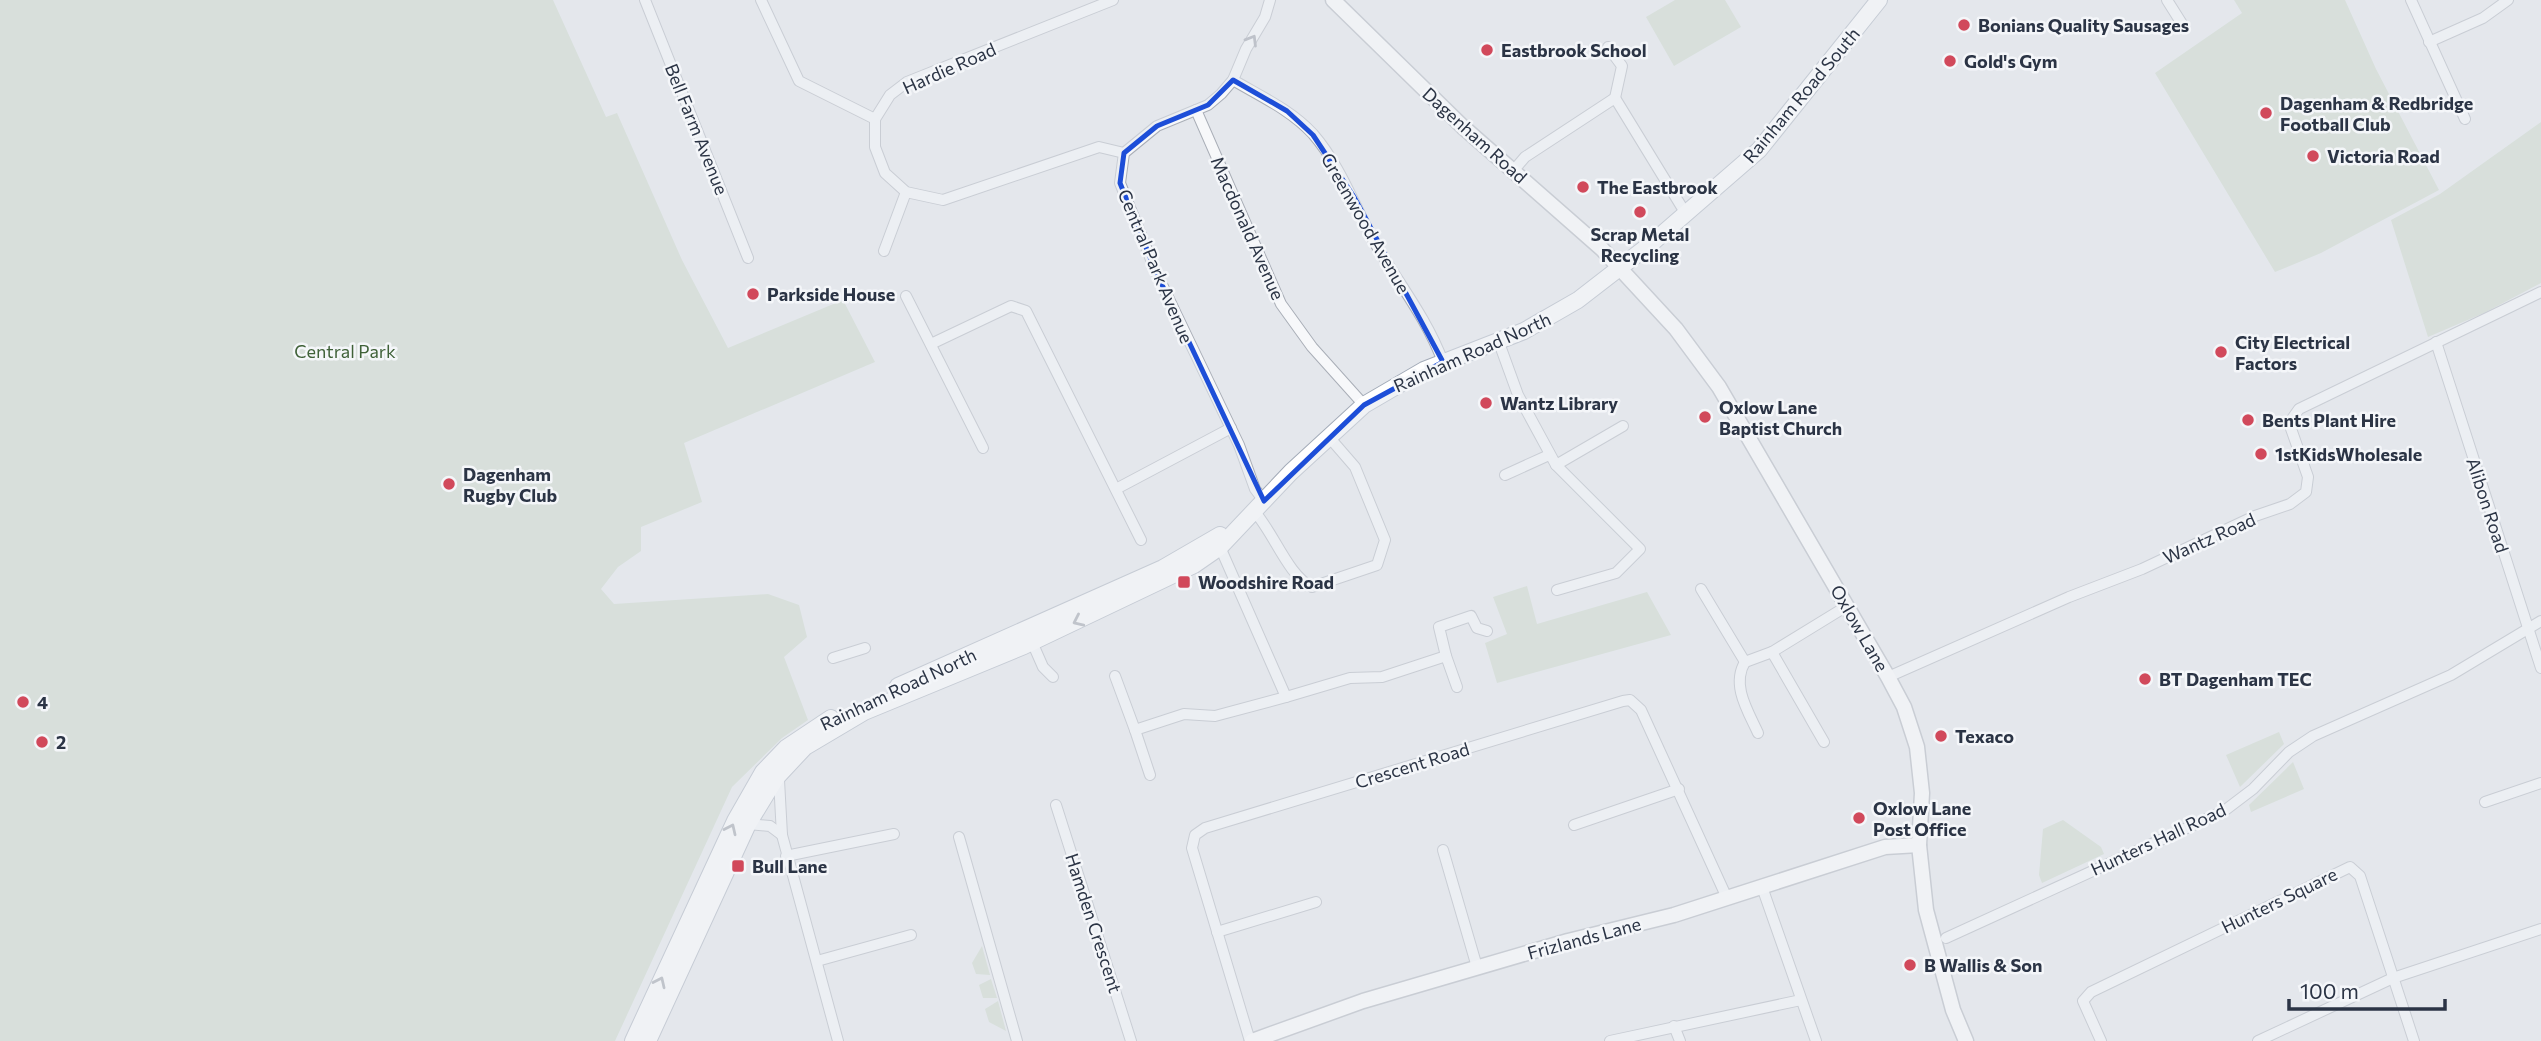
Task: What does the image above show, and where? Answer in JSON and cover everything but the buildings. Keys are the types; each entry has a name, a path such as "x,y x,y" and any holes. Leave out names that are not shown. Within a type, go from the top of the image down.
{"main road":[{"name":"Rainham Road South","path":"1621,267 1759,150 1880,0"},
{"name":"Rainham Road North","path":"648,1041 748,824 780,773 805,747 864,712 1032,642 1164,581 1220,547 1329,436 1364,405 1443,362 1559,313 1621,267"},
{"name":"Rainham Road North","path":"633,1041 738,815 763,772 786,748 853,706 1163,568 1237,528"}],"street":[{"name":"Bell Farm Avenue","path":"645,0 748,258"},
{"path":"761,0 799,81 874,119 875,147 884,173 906,192 943,200 1099,147 1124,152 1157,126 1208,105 1233,80 1246,49 1265,18 1270,0"},
{"name":"Hardie Road","path":"874,119 890,95 907,82 1113,0"},
{"name":"Dagenham Road","path":"1333,0 1463,127 1621,267"},
{"path":"2167,0 2184,27"},
{"path":"2411,0 2465,119"},
{"path":"2429,42 2483,18 2508,0"},
{"path":"1608,47 1622,66 1615,98 1686,214"},
{"name":"Greenwood Avenue","path":"1233,80 1287,111 1313,135 1354,197 1371,235 1420,314 1443,362"},
{"path":"1514,170 1525,157 1615,98"},
{"name":"Macdonald Avenue","path":"1196,110 1280,304 1312,347 1364,405"},
{"name":"Central Park Avenue","path":"1124,152 1120,183 1180,326 1231,428 1259,506 1298,581 1312,587 1377,565 1385,540 1355,467 1329,436"},
{"path":"884,251 906,192"},
{"name":"Oxlow Lane","path":"1621,267 1676,329 1719,387 1904,707 1917,747 1922,793 1919,845 1931,936 1953,1010 1966,1041"},
{"path":"2435,342 2541,292"},
{"path":"906,296 982,448"},
{"path":"931,344 1012,306 1026,311 1141,540"},
{"path":"1498,340 1518,395 1549,455 1640,549 1616,573 1557,590"},
{"name":"Alibon Road","path":"2435,342 2541,668"},
{"name":"Wantz Road","path":"1888,677 2069,597 2142,569 2255,516 2290,504 2306,492 2308,477 2289,423 2299,409 2435,342"},
{"path":"1556,464 1623,426"},
{"path":"1116,489 1231,428"},
{"path":"1506,475 1549,455"},
{"path":"1220,547 1286,697"},
{"path":"1701,589 1745,662"},
{"path":"1745,662 1772,652 1847,606"},
{"path":"1457,687 1438,627 1471,616 1478,628 1487,631"},
{"name":"Hunters Hall Road","path":"1946,938 2224,811 2253,789 2289,752 2313,736 2451,675 2541,621"},
{"path":"1032,642 1043,667 1053,677"},
{"path":"833,658 865,648"},
{"path":"1772,652 1824,742"},
{"path":"1135,730 1184,714 1215,716 1350,678 1382,677 1446,656"},
{"path":"1745,662 1739,679 1743,699 1758,733"},
{"path":"1115,676 1150,775"},
{"name":"Crescent Road","path":"1251,1041 1192,841 1199,832 1625,701 1636,704 1641,710 1727,898"},
{"path":"780,773 778,789 786,856 838,1041"},
{"path":"2485,802 2541,783"},
{"path":"1574,825 1679,789"},
{"name":"Hamden Crescent","path":"1056,805 1132,1041"},
{"path":"748,824 770,826 782,835"},
{"path":"786,856 894,834"},
{"path":"958,837 1017,1041"},
{"name":"Frizlands Lane","path":"1251,1041 1363,1001 1727,898 1885,846 1919,845"},
{"path":"1443,849 1477,967"},
{"name":"Hunters Square","path":"2101,1041 2082,1001 2091,992 2350,867 2360,876 2414,1041"},
{"path":"1762,887 1816,1041"},
{"path":"1217,932 1316,902"},
{"path":"2258,1041 2393,978 2541,929"},
{"path":"817,961 911,935"},
{"path":"1610,1041 1801,1000"},
{"path":"1674,1026 1680,1041"}],"highlighted area":[{"path":"1233,80 1287,111 1313,135 1354,197 1443,362 1364,405 1264,501 1156,272 1120,183 1124,153 1157,126 1208,105"}],"green space":[{"name":"Central Park","path":"0,0 553,0 606,117 617,113 682,260 728,348 843,300 875,362 684,443 702,502 641,527 641,551 618,567 601,589 614,604 768,594 799,605 807,637 784,657 808,720 782,738 732,787 615,1041 0,1041"},
{"path":"1675,0 1725,0 1741,27 1674,66 1646,17"},
{"name":"Victoria Road","path":"2234,0 2345,0 2376,69 2439,190 2321,253 2275,272 2155,73 2242,13"},
{"path":"2541,122 2541,283 2484,313 2428,337 2391,220 2440,194"},
{"path":"1527,586 1537,624 1647,592 1671,635 1497,683 1485,643 1507,634 1493,597"},
{"path":"2279,732 2284,744 2240,787 2226,755"},
{"path":"2293,762 2304,789 2251,812 2249,805"},
{"path":"2063,820 2101,847 2104,854 2042,883 2039,875 2043,829"},
{"path":"982,946 990,975 976,974 972,963"},
{"path":"991,979 997,998 983,998 979,985"},
{"path":"998,1001 1006,1031 989,1022 985,1009"}],"place":[{"name":"Bonians Quality Sausages","path":"1964,25"},
{"name":"Eastbrook School","path":"1487,50"},
{"name":"Gold's Gym","path":"1950,61"},
{"name":"Dagenham & Redbridge Football Club","path":"2266,113"},
{"name":"Victoria Road","path":"2313,156"},
{"name":"The Eastbrook","path":"1583,187"},
{"name":"Scrap Metal Recycling","path":"1640,212"},
{"name":"Parkside House","path":"753,294"},
{"name":"City Electrical Factors","path":"2221,352"},
{"name":"Wantz Library","path":"1486,403"},
{"name":"Oxlow Lane Baptist Church","path":"1705,417"},
{"name":"Bents Plant Hire","path":"2248,420"},
{"name":"1stKidsWholesale","path":"2261,454"},
{"name":"Dagenham Rugby Club","path":"449,484"},
{"name":"Woodshire Road","path":"1184,582"},
{"name":"BT Dagenham TEC","path":"2145,679"},
{"name":"4","path":"23,702"},
{"name":"Texaco","path":"1941,736"},
{"name":"2","path":"42,742"},
{"name":"Oxlow Lane Post Office","path":"1859,818"},
{"name":"Bull Lane","path":"738,866"},
{"name":"B Wallis & Son","path":"1910,965"}]}
